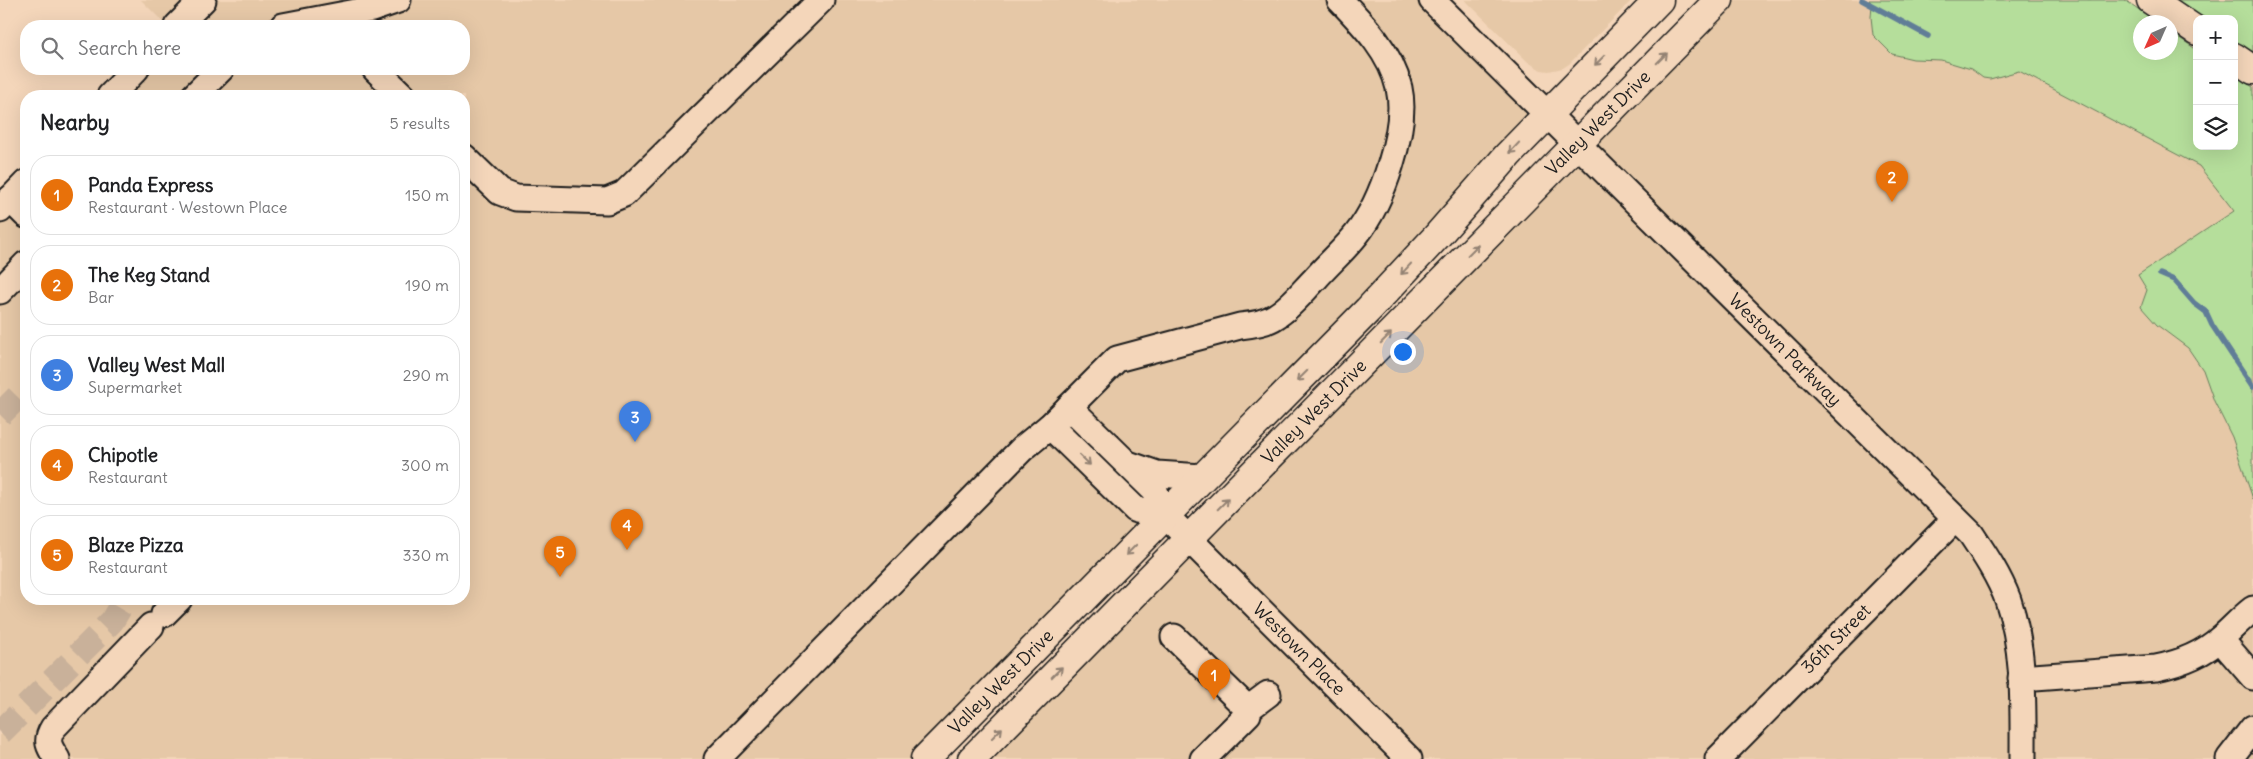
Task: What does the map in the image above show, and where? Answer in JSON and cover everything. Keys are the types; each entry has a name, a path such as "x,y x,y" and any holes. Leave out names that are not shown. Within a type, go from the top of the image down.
{"main road":[{"name":"Valley West Drive","path":"925,759 1368,310 1548,113 1659,0"},
{"name":"Valley West Drive","path":"972,759 1719,0"},
{"path":"2151,0 2193,28"},
{"path":"2238,60 2253,70"}],"street":[{"path":"183,20 203,0"},
{"path":"337,20 398,0"},
{"path":"470,163 500,192 516,198 607,200 624,194 821,0"},
{"path":"717,759 1022,449 1050,426 1117,359 1240,326 1257,324 1276,316 1292,303 1357,234 1376,202 1390,163 1400,126 1399,88 1387,59 1370,32 1340,0"},
{"name":"Westown Parkway","path":"1432,0 1971,534 1994,569 2007,600 2017,633 2021,678 2023,759"},
{"path":"116,90 130,75"},
{"path":"200,90 215,75"},
{"path":"381,75 397,90"},
{"path":"0,291 20,270"},
{"path":"1069,407 1154,490 1165,515"},
{"path":"1050,426 1136,510 1165,515"},
{"path":"1126,462 1156,474 1202,477"},
{"name":"Westown Place","path":"1165,515 1396,755"},
{"name":"36th Street","path":"1718,759 1955,519"},
{"path":"2021,678 2156,668 2176,664 2198,655 2220,639 2253,609"},
{"path":"57,759 48,745 47,737 53,728 164,613"},
{"path":"1174,637 1248,709"},
{"path":"2220,639 2253,677"},
{"path":"1203,759 1248,714 1248,709 1268,694"},
{"path":"2229,759 2253,728"}],"shaded area":[{"path":"141,0 1432,0 1548,113 925,759 0,759 0,210 20,189 20,605 470,605 470,90 116,90 130,75 470,75 470,20 161,20"},
{"path":"1465,0 1632,0 1569,64 1563,68 1549,71 1541,70 1528,62"},
{"path":"1719,0 1890,0 2253,186 2253,759 972,759"}],"green space":[{"path":"1869,0 2125,0 2147,15 2133,15 2133,60 2178,60 2178,37 2193,47 2193,150 2238,150 2238,78 2253,87 2253,499 2232,437 2214,401 2203,370 2188,348 2157,325 2141,307 2147,290 2138,275 2234,211 2199,166 2019,71 1990,79 1983,78 1971,69 1941,60 1913,59 1892,54 1873,35 1872,4"},
{"path":"2176,0 2253,0 2253,53 2238,43 2238,15 2197,15"}],"waterway":[{"path":"1862,0 1928,36"},
{"path":"2160,274 2174,280 2194,303 2206,312 2212,325 2253,387"}],"tunnel":[{"path":"0,397 20,417"},
{"path":"0,733 112,621 121,605"}],"place":[{"name":"The Keg Stand","path":"1892,202"},
{"name":"Valley West Mall","path":"635,442"},
{"name":"Chipotle","path":"627,550"},
{"name":"Blaze Pizza","path":"560,577"},
{"name":"Panda Express","path":"1214,700"}]}
